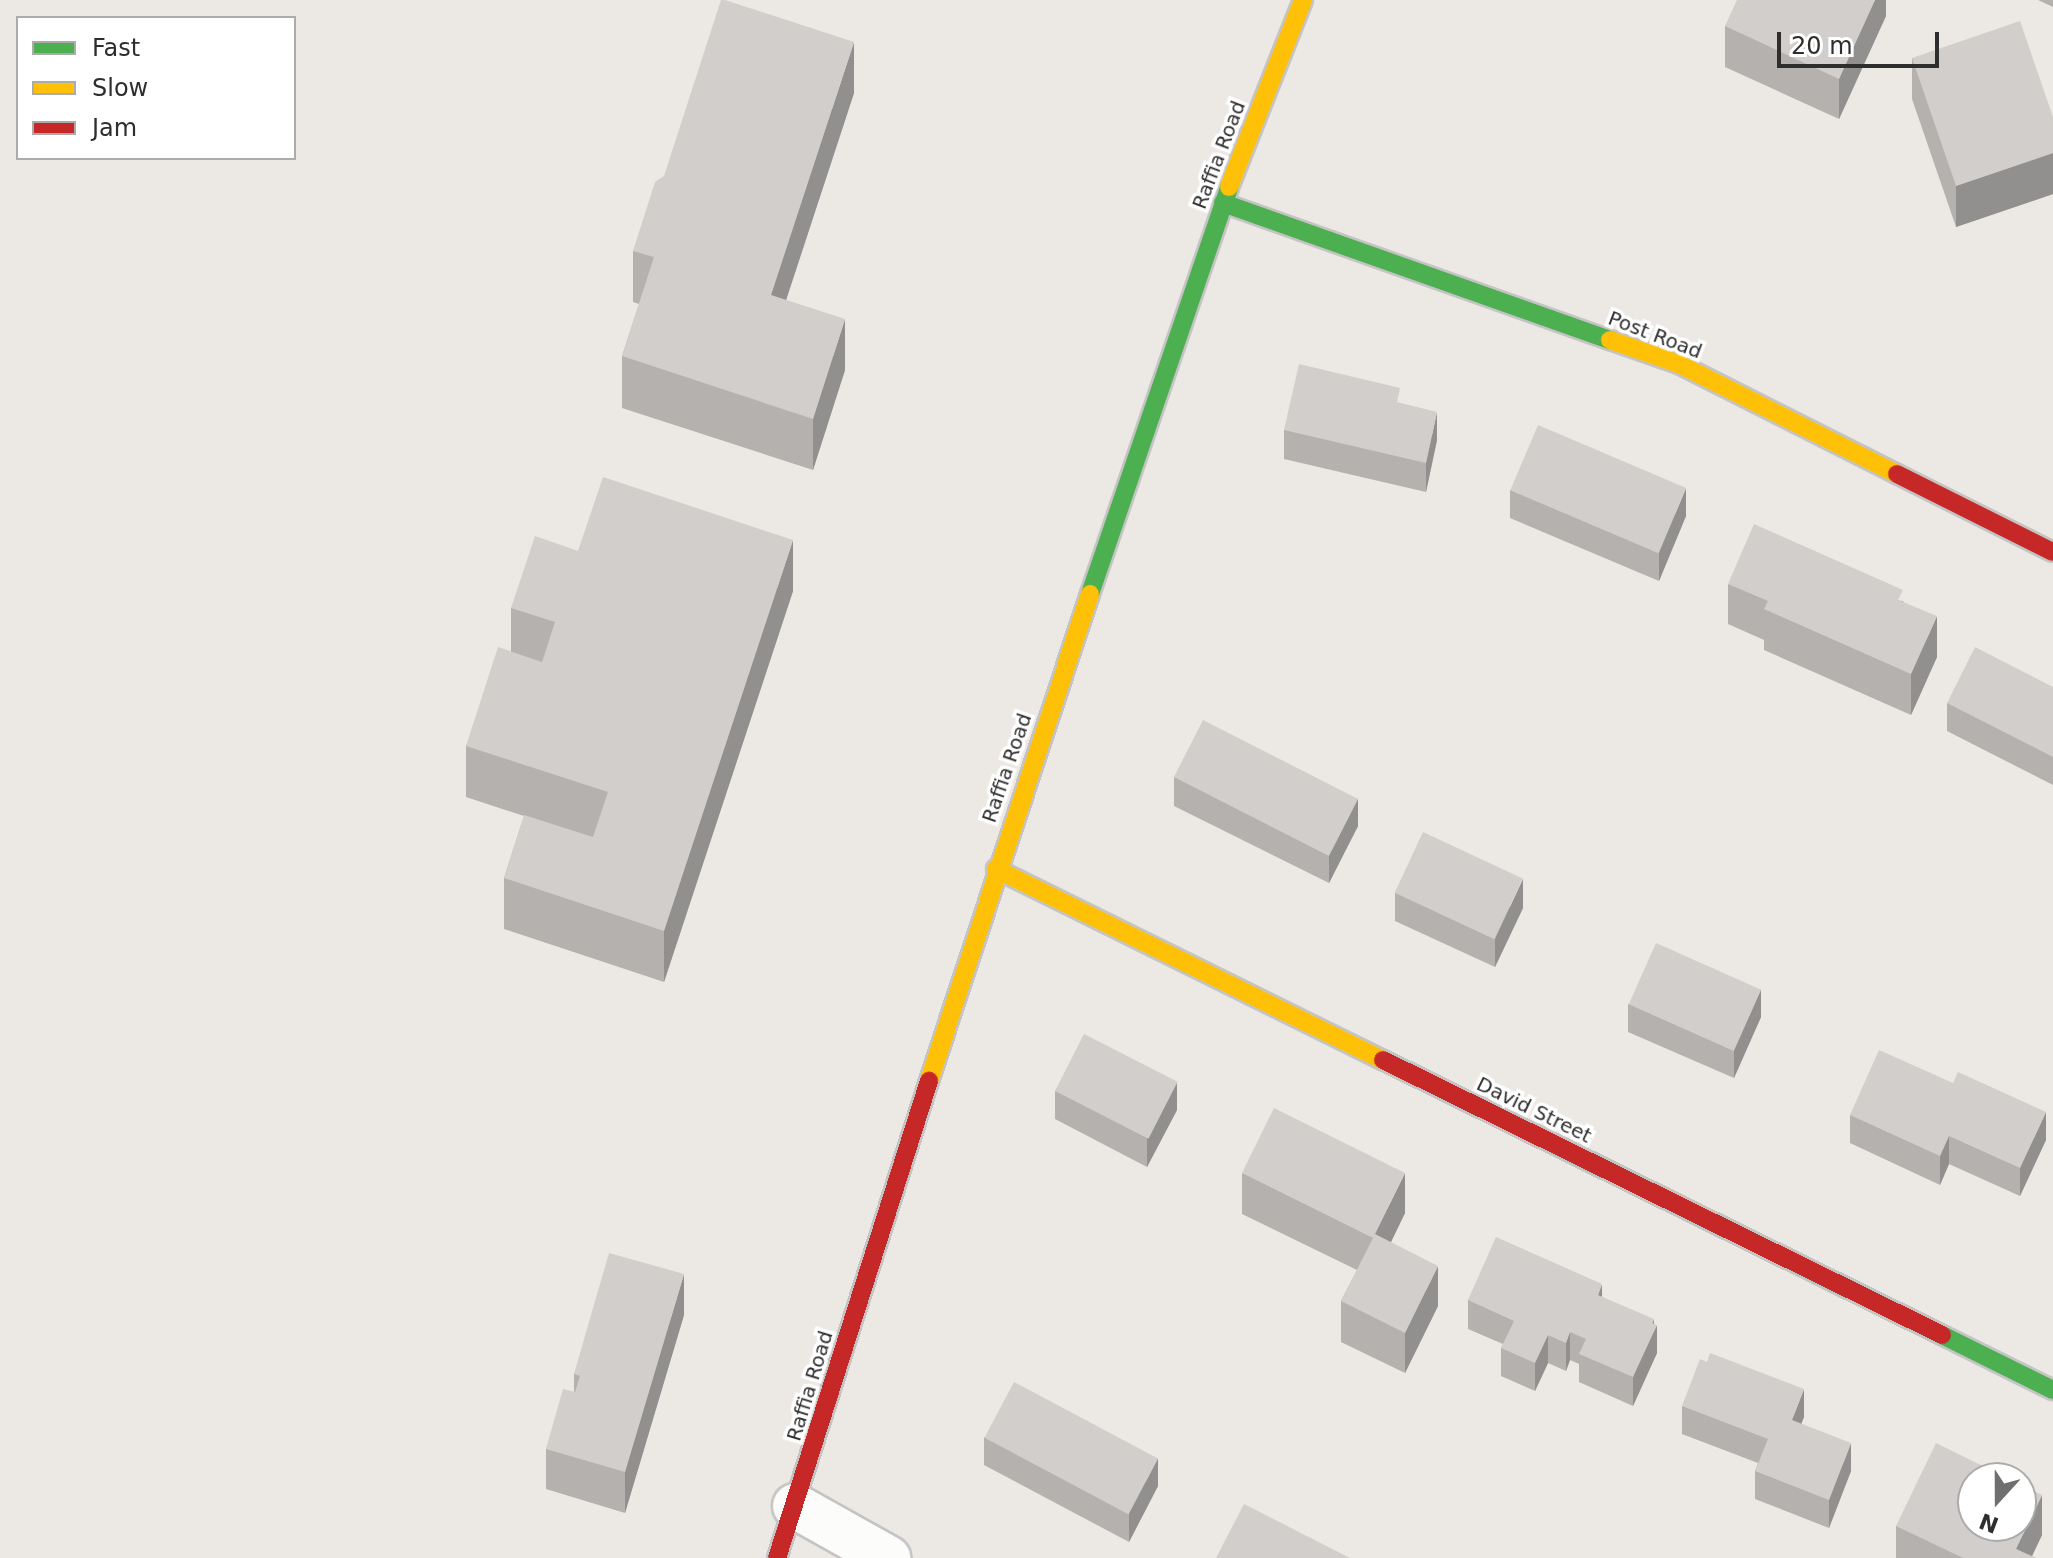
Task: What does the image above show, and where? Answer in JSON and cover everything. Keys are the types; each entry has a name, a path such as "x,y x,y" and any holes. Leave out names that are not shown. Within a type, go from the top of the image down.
{"street":[{"name":"Raffia Road","path":"777,1558 996,869 1223,203 1303,0"},
{"name":"Post Road","path":"1223,203 1679,364 2053,552"},
{"name":"David Street","path":"996,869 2053,1390"},
{"path":"795,1506 888,1558"}],"building":[{"path":"721,0 854,42 771,295 845,319 813,419 622,356 654,257 633,251 655,182 664,176"},
{"path":"1737,0 1875,0 1839,79 1725,26"},
{"path":"2020,21 2053,117 2053,153 1956,186 1912,58"},
{"path":"1299,364 1400,388 1397,402 1437,412 1426,463 1284,430"},
{"path":"1538,425 1686,488 1658,553 1510,490"},
{"path":"603,477 793,540 664,931 504,878 524,815 593,837 608,792 466,746 498,647 542,662 555,622 511,608 535,536 578,551"},
{"path":"1754,524 1903,590 1898,600 1937,616 1911,674 1764,609 1768,601 1728,584"},
{"path":"1975,647 2053,687 2053,757 1947,703"},
{"path":"1203,720 1358,799 1329,856 1174,777"},
{"path":"1423,832 1523,878 1494,939 1395,893"},
{"path":"1656,943 1761,990 1734,1051 1629,1004"},
{"path":"1084,1034 1178,1082 1149,1139 1055,1091"},
{"path":"1879,1050 1953,1083 1958,1072 2046,1112 2020,1168 1949,1136 1940,1156 1850,1115"},
{"path":"1274,1108 1405,1173 1375,1234 1438,1266 1405,1333 1341,1301 1373,1238 1242,1173"},
{"path":"1496,1237 1602,1284 1598,1295 1654,1319 1652,1323 1657,1325 1633,1377 1579,1354 1586,1339 1570,1332 1566,1343 1548,1335 1535,1363 1501,1348 1514,1321 1468,1300"},
{"path":"609,1253 684,1274 625,1472 546,1449 563,1389 575,1392 580,1376 574,1374"},
{"path":"1710,1353 1804,1389 1792,1420 1851,1443 1829,1500 1755,1471 1768,1439 1682,1406 1700,1359 1707,1362"},
{"path":"1014,1382 1158,1459 1128,1514 984,1438"},
{"path":"1936,1443 1975,1462 1957,1462 1957,1542 2019,1542 2016,1549 2036,1558 1963,1558 1896,1526"},
{"path":"1244,1504 1350,1558 1216,1558"}],"traffic: fast":[{"path":"1090,594 1229,187"},
{"path":"1223,203 1610,340"},
{"path":"1942,1335 2053,1390"}],"traffic: slow":[{"path":"1229,187 1303,0"},
{"path":"1610,340 1679,364 1897,474"},
{"path":"929,1081 1090,594"},
{"path":"996,869 1383,1060"}],"traffic: jam":[{"path":"1897,474 2053,552"},
{"path":"1383,1060 1942,1335"},
{"path":"777,1558 929,1081"}]}
